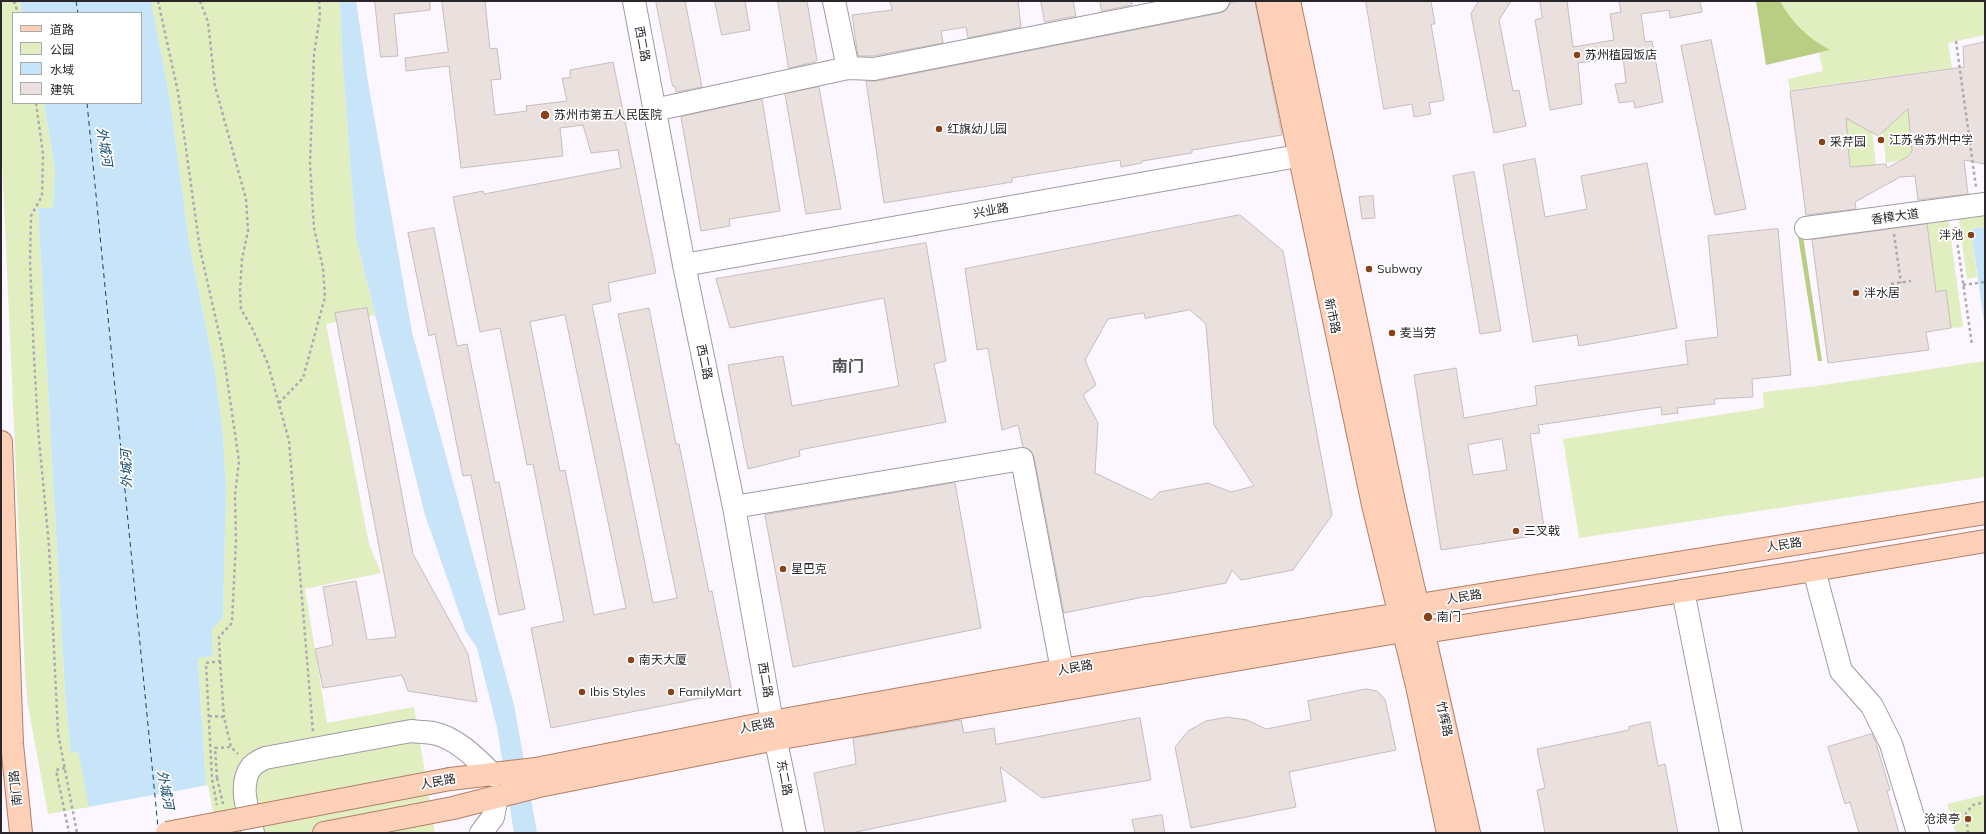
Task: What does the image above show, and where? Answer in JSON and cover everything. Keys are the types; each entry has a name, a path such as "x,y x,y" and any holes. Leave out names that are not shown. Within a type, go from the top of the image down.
{"main road":[{"name":"新市路","path":"1267,1 1298,156 1373,505 1401,622"},
{"name":"新市路","path":"1289,1 1394,502 1419,605"},
{"name":"南门路","path":"1,442 6,744 21,833"},
{"name":"人民路","path":"774,731 1401,622 1419,605 1985,513"},
{"name":"人民路","path":"324,833 453,808 497,797 537,778 774,731 1062,670 1401,622 1425,632 1985,541"},
{"name":"竹辉路","path":"1419,605 1469,833"},
{"name":"竹辉路","path":"1401,622 1448,833"},
{"name":"人民路","path":"167,833 222,816 450,779 493,774 537,778"}],"street":[{"name":"西二路","path":"634,1 684,265 734,507 774,731"},
{"path":"834,1 848,68"},
{"path":"654,110 848,68 874,69 1218,1"},
{"name":"兴业路","path":"684,265 1298,156"},
{"name":"香樟大道","path":"1806,228 1982,205"},
{"path":"734,507 1022,459 1062,670"},
{"path":"1814,570 1840,671 1872,706 1891,744 1918,833"},
{"path":"1683,591 1731,833"},
{"path":"253,833 244,794 245,779 252,766 265,758 411,731 434,733 450,740 472,755 493,774"},
{"name":"东二路","path":"774,731 795,833"},
{"path":"480,833 493,817 497,797"}],"path":[{"path":"14,1 18,12"},
{"path":"158,1 178,92 200,249 223,351 240,461 235,495 236,540 232,622 219,638 224,717 231,747 252,766"},
{"path":"200,1 208,22 215,86 246,199 248,231 242,259 240,290 241,309 252,328 268,364 289,441 293,471 314,749"},
{"path":"279,404 303,378 325,297 323,268 314,228 310,164 314,54 320,16 319,1"},
{"path":"1956,41 1982,205"},
{"path":"36,104 43,154 42,196 31,216 30,262 34,357 38,428 49,546 58,733 77,833"},
{"path":"1952,209 1972,345"},
{"path":"1894,232 1901,283"},
{"path":"1891,284 1911,282"},
{"path":"1963,285 1985,282"},
{"path":"220,661 206,663 212,779 222,816"},
{"path":"209,716 224,717"},
{"path":"222,816 215,748 231,747"},
{"path":"65,768 56,770 68,833"},
{"path":"1968,833 1966,812 1973,806 1985,802"}],"green space":[{"path":"1,1 20,1 23,12 12,12 12,104 44,104 55,170 53,208 38,208 65,693 71,753 78,751 90,807 48,814 28,706 25,675 1,136"},
{"path":"151,1 340,1 343,67 356,238 375,315 326,324 369,544 381,573 305,589 327,723 414,707 435,833 215,833 206,787 198,657 213,656 212,630 223,617 226,488 223,435 215,372 189,242 170,99"},
{"path":"1756,1 1780,1 1801,29 1830,50 1766,65"},
{"path":"1780,1 1985,1 1985,35 1948,43 1952,68 1790,90 1788,79 1823,71 1819,53 1830,50 1801,29"},
{"path":"1910,107 1911,152 1903,160 1886,163 1882,128 1888,127"},
{"path":"1835,112 1866,129 1872,129 1876,165 1850,167 1847,130"},
{"path":"1985,211 1985,227 1971,229 1977,277 1967,279 1958,215"},
{"path":"1948,217 1963,327 1951,328 1946,291 1936,292 1927,224 1904,227 1904,222"},
{"path":"1798,236 1803,236 1822,361 1818,361"},
{"path":"1985,361 1985,477 1579,538 1563,439 1764,408 1763,392 1817,386"},
{"name":"沧浪亭","path":"1985,795 1985,833 1956,833 1947,804"}],"water":[{"name":"外城河","path":"20,1 151,1 170,99 189,242 215,372 223,435 226,488 223,617 212,630 213,656 198,658 206,787 94,833 78,751 71,753 65,693 38,208 53,208 55,170 44,104 142,104 142,12 23,12"},
{"path":"340,1 356,1 369,88 412,332 514,705 537,833 514,833 497,727 477,648 466,632 425,515 356,238 343,67"},
{"name":"泮池","path":"1985,227 1985,329 1971,229"}],"pier":[{"path":"208,785 217,833 92,833 88,807"}],"building":[{"path":"375,1 430,1 430,10 394,14 398,56 381,57"},
{"path":"442,1 485,1 490,49 497,48 501,79 491,80 495,115 527,111 526,106 567,101 562,78 570,78 570,70 613,62 656,273 608,283 611,301 592,305 653,603 677,598 618,314 649,308 676,444 679,444 709,592 712,591 732,692 551,728 531,628 564,621 533,464 527,465 500,328 480,332 453,197 483,191 484,194 621,168 618,150 591,153 583,125 560,128 563,156 461,168 449,66 406,71 405,58 448,52","holes":["565,315 626,608 594,615 565,470 560,471 530,322"]},
{"path":"656,1 685,1 702,87 676,92 675,86 673,86"},
{"path":"715,1 745,1 750,30 722,35"},
{"path":"778,1 807,1 817,60 815,62 789,68"},
{"path":"890,1 1018,1 1021,27 968,38 966,27 941,31 943,43 873,56 858,56 852,15 892,10"},
{"path":"1041,1 1073,1 1076,16 1045,22"},
{"path":"1100,1 1132,1 1132,5 1102,11"},
{"path":"1239,1 1255,1 1282,135 1192,150 1192,153 1142,161 1142,163 1121,167 1120,160 1012,178 1012,182 884,203 866,81 876,81 1220,13 1226,10 1230,3"},
{"path":"1366,1 1431,1 1435,24 1431,24 1444,100 1429,103 1431,114 1414,117 1412,104 1384,109"},
{"path":"1479,1 1511,1 1499,20 1513,91 1519,90 1526,126 1494,133 1471,14"},
{"name":"苏州植园饭店","path":"1540,1 1567,1 1573,47 1614,40 1610,14 1621,12 1619,1 1700,1 1702,12 1670,18 1669,10 1641,14 1645,42 1652,41 1663,102 1635,108 1634,101 1619,103 1615,84 1626,83 1623,57 1578,63 1582,104 1550,110 1535,20 1542,18"},
{"path":"1711,40 1746,209 1715,215 1681,46"},
{"name":"采芹园","path":"1985,42 1985,164 1964,160 1968,194 1918,200 1915,176 1900,177 1855,202 1856,209 1806,215 1790,91 1964,67 1963,47","holes":["1908,109 1912,151 1907,157 1887,168 1886,164 1850,167 1846,118 1878,136"]},
{"path":"819,87 841,209 806,214 785,94"},
{"path":"762,99 780,211 729,219 730,226 701,231 681,117"},
{"path":"1535,159 1545,217 1587,209 1581,176 1647,163 1677,328 1579,346 1577,335 1533,342 1503,165"},
{"path":"1474,172 1501,331 1480,334 1453,176"},
{"path":"1373,196 1375,218 1362,219 1359,197"},
{"path":"1240,215 1283,251 1332,515 1293,570 1241,580 1232,570 1226,583 1148,596 1064,613 1034,457 1031,451 1023,447 1018,425 1002,430 988,348 977,350 965,269","holes":["1190,310 1206,324 1214,425 1254,486 1231,492 1208,483 1159,492 1152,500 1095,473 1098,423 1083,395 1096,385 1085,360 1108,319 1144,313 1145,318"]},
{"name":"泮水居","path":"1927,224 1936,292 1946,290 1951,328 1926,332 1929,350 1828,363 1812,240"},
{"path":"434,228 457,346 467,344 495,483 499,482 525,609 499,615 471,475 463,476 435,334 429,336 408,233"},
{"path":"1778,229 1791,375 1752,379 1753,397 1714,399 1715,404 1677,408 1678,413 1662,415 1661,407 1538,425 1540,433 1530,434 1545,534 1441,550 1414,375 1456,368 1464,418 1537,405 1535,386 1688,364 1685,341 1718,337 1708,236","holes":["1502,439 1507,470 1473,475 1468,445"]},
{"path":"926,243 946,361 934,364 946,422 799,450 800,456 748,469 728,365 783,356 792,406 899,386 884,298 730,328 716,279"},
{"path":"367,308 413,554 468,654 477,702 408,691 402,675 323,688 315,649 333,645 323,587 356,581 367,640 396,637 335,313"},
{"path":"955,483 981,628 793,667 765,515"},
{"path":"1366,689 1377,691 1385,699 1396,750 1289,772 1296,807 1191,828 1175,747 1188,731 1206,721 1227,717 1247,720 1266,729 1311,720 1308,701"},
{"path":"1140,718 1151,780 1042,798 1000,767 1006,801 851,833 825,833 814,773 856,764 853,738 961,720 964,733 994,728 996,744"},
{"path":"1650,722 1658,766 1665,764 1678,833 1545,833 1537,790 1545,788 1537,749 1629,730 1629,727"},
{"path":"1872,734 1890,790 1887,791 1899,833 1859,833 1850,802 1845,804 1828,747"},
{"path":"1162,815 1165,833 1135,833 1132,820"}],"ferry route":[{"path":"76,1 78,12"},
{"path":"87,104 158,827"}],"place":[{"name":"苏州植园饭店","path":"1577,55"},
{"name":"苏州市第五人民医院","path":"545,115"},
{"name":"红旗幼儿园","path":"939,129"},
{"name":"江苏省苏州中学","path":"1881,140"},
{"name":"采芹园","path":"1822,142"},
{"name":"泮池","path":"1971,235"},
{"name":"Subway","path":"1369,269"},
{"name":"泮水居","path":"1856,293"},
{"name":"麦当劳","path":"1392,333"},
{"name":"三叉戟","path":"1516,531"},
{"name":"星巴克","path":"783,569"},
{"name":"南门","path":"1428,617"},
{"name":"南天大厦","path":"631,660"},
{"name":"Ibis Styles","path":"582,692"},
{"name":"FamilyMart","path":"671,692"},
{"name":"沧浪亭","path":"1968,819"}],"district":[{"name":"南门","path":"848,367"}]}
